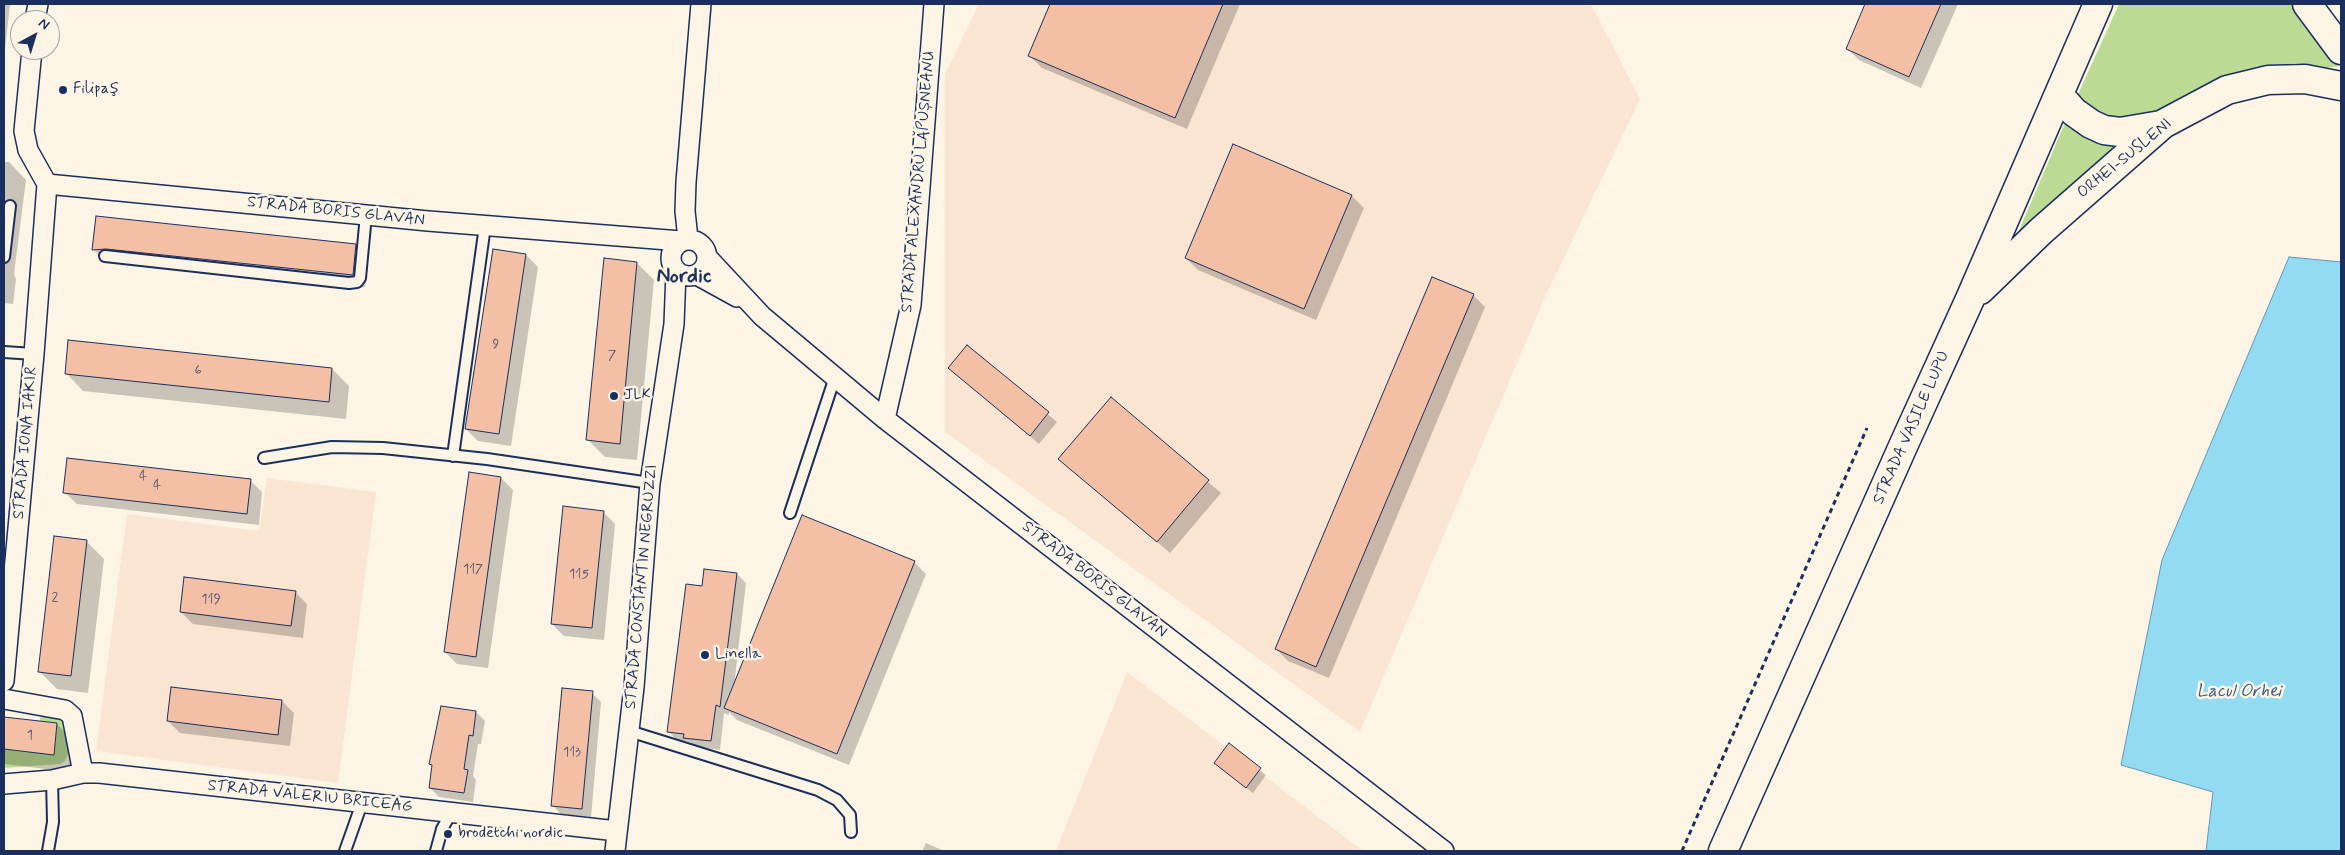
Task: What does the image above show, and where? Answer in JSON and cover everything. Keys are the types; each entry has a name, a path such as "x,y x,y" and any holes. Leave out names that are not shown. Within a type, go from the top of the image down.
{"main road":[{"name":"STRADA VASILE LUPU","path":"1723,851 1970,300 2098,4"},
{"path":"2307,4 2341,50"},
{"name":"ORHEI-SUSLENI","path":"1970,300 2041,231 2163,124 2227,90 2268,80 2305,79 2341,86"},
{"path":"2059,95 2074,112 2091,124 2104,130 2120,132 2163,124"}],"street":[{"path":"701,4 686,182 684,240 675,246 683,271 706,264 707,257"},
{"name":"STRADA ALEXANDRU LĂPUȘNEANU","path":"885,419 911,305 934,4"},
{"path":"31,60 24,131 28,150 47,184"},
{"name":"STRADA BORIS GLAVAN","path":"47,184 485,226 626,238 684,240 701,244 707,257 750,303 885,419 1444,851"},
{"name":"STRADA IONA IAKIR","path":"4,681 34,354 47,184"},
{"name":"STRADA BORIS GLAVAN","path":"626,238 683,271 750,303"},
{"name":"STRADA CONSTANTIN NEGRUZZI","path":"615,851 629,731 650,483 683,271"},
{"path":"4,700 65,710 72,716 83,773"},
{"name":"STRADA VALERIU BRICEAG","path":"4,784 52,780 83,773 99,773 617,831"}],"lane":[{"path":"4,256 10,206"},
{"path":"105,256 339,282 356,282 360,278 366,215"},
{"path":"453,456 485,226"},
{"name":"STRADA IONA IAKIR","path":"4,352 34,354"},
{"path":"790,512 835,377"},
{"path":"264,458 332,447 383,448 650,483"},
{"path":"629,731 818,790 837,800 850,815 851,832"},
{"path":"48,851 53,822 52,780"},
{"path":"346,851 362,802"},
{"path":"436,851 442,829 451,813"}],"path":[{"path":"1682,851 1867,428"}],"shaded area":[{"path":"979,4 1591,4 1640,99 1546,295 1360,732 945,432 945,74"},
{"path":"267,478 376,492 338,783 96,751 127,514 259,531"},
{"path":"1127,672 1362,850 1056,851"}],"green space":[{"path":"2119,4 2297,4 2314,32 2341,66 2326,68 2295,63 2257,69 2139,121 2103,120 2075,101"},
{"path":"2065,123 2091,135 2130,142 2014,242"},
{"path":"41,711 60,713 70,732 68,754 65,761 60,764 4,768 4,749 54,755 57,724 40,721"}],"water":[{"name":"Lacul Orhei","path":"2289,257 2341,262 2341,851 2206,851 2213,792 2121,765 2162,560"}],"building":[{"path":"1050,4 1223,4 1175,118 1028,56"},
{"path":"1865,4 1941,4 1909,77 1846,49"},
{"path":"1233,144 1352,195 1304,309 1185,258"},
{"path":"96,216 356,244 353,275 106,249 92,250"},
{"path":"493,249 526,254 499,434 465,429"},
{"path":"604,258 637,262 620,444 586,440"},
{"path":"1432,277 1474,294 1316,667 1275,649"},
{"path":"68,340 332,368 329,402 65,374"},
{"path":"967,345 1049,412 1030,436 948,368"},
{"path":"1111,397 1209,480 1157,542 1058,459"},
{"path":"67,458 251,479 247,514 63,493"},
{"path":"469,472 501,477 476,657 444,652"},
{"path":"563,506 604,511 592,628 551,624"},
{"path":"802,515 915,561 837,754 724,708"},
{"path":"54,536 87,540 71,676 38,672"},
{"path":"704,569 737,573 720,707 716,705 711,741 683,738 684,734 667,732 686,584 702,586"},
{"path":"184,577 296,591 291,626 180,612"},
{"path":"171,687 282,700 278,735 167,721"},
{"path":"562,688 593,691 582,809 551,806"},
{"path":"441,706 476,711 473,736 469,735 464,769 468,770 464,793 429,788 432,765 429,764"},
{"path":"4,717 57,723 54,755 4,749"},
{"path":"1229,743 1261,768 1246,788 1214,763"}],"place":[{"name":"Filipaş","path":"63,90"},
{"name":"JLK","path":"614,396"},
{"name":"Linella","path":"705,655"},
{"name":"brodetchi nordic","path":"448,834"}],"district":[{"name":"Nordic","path":"684,278"}]}
